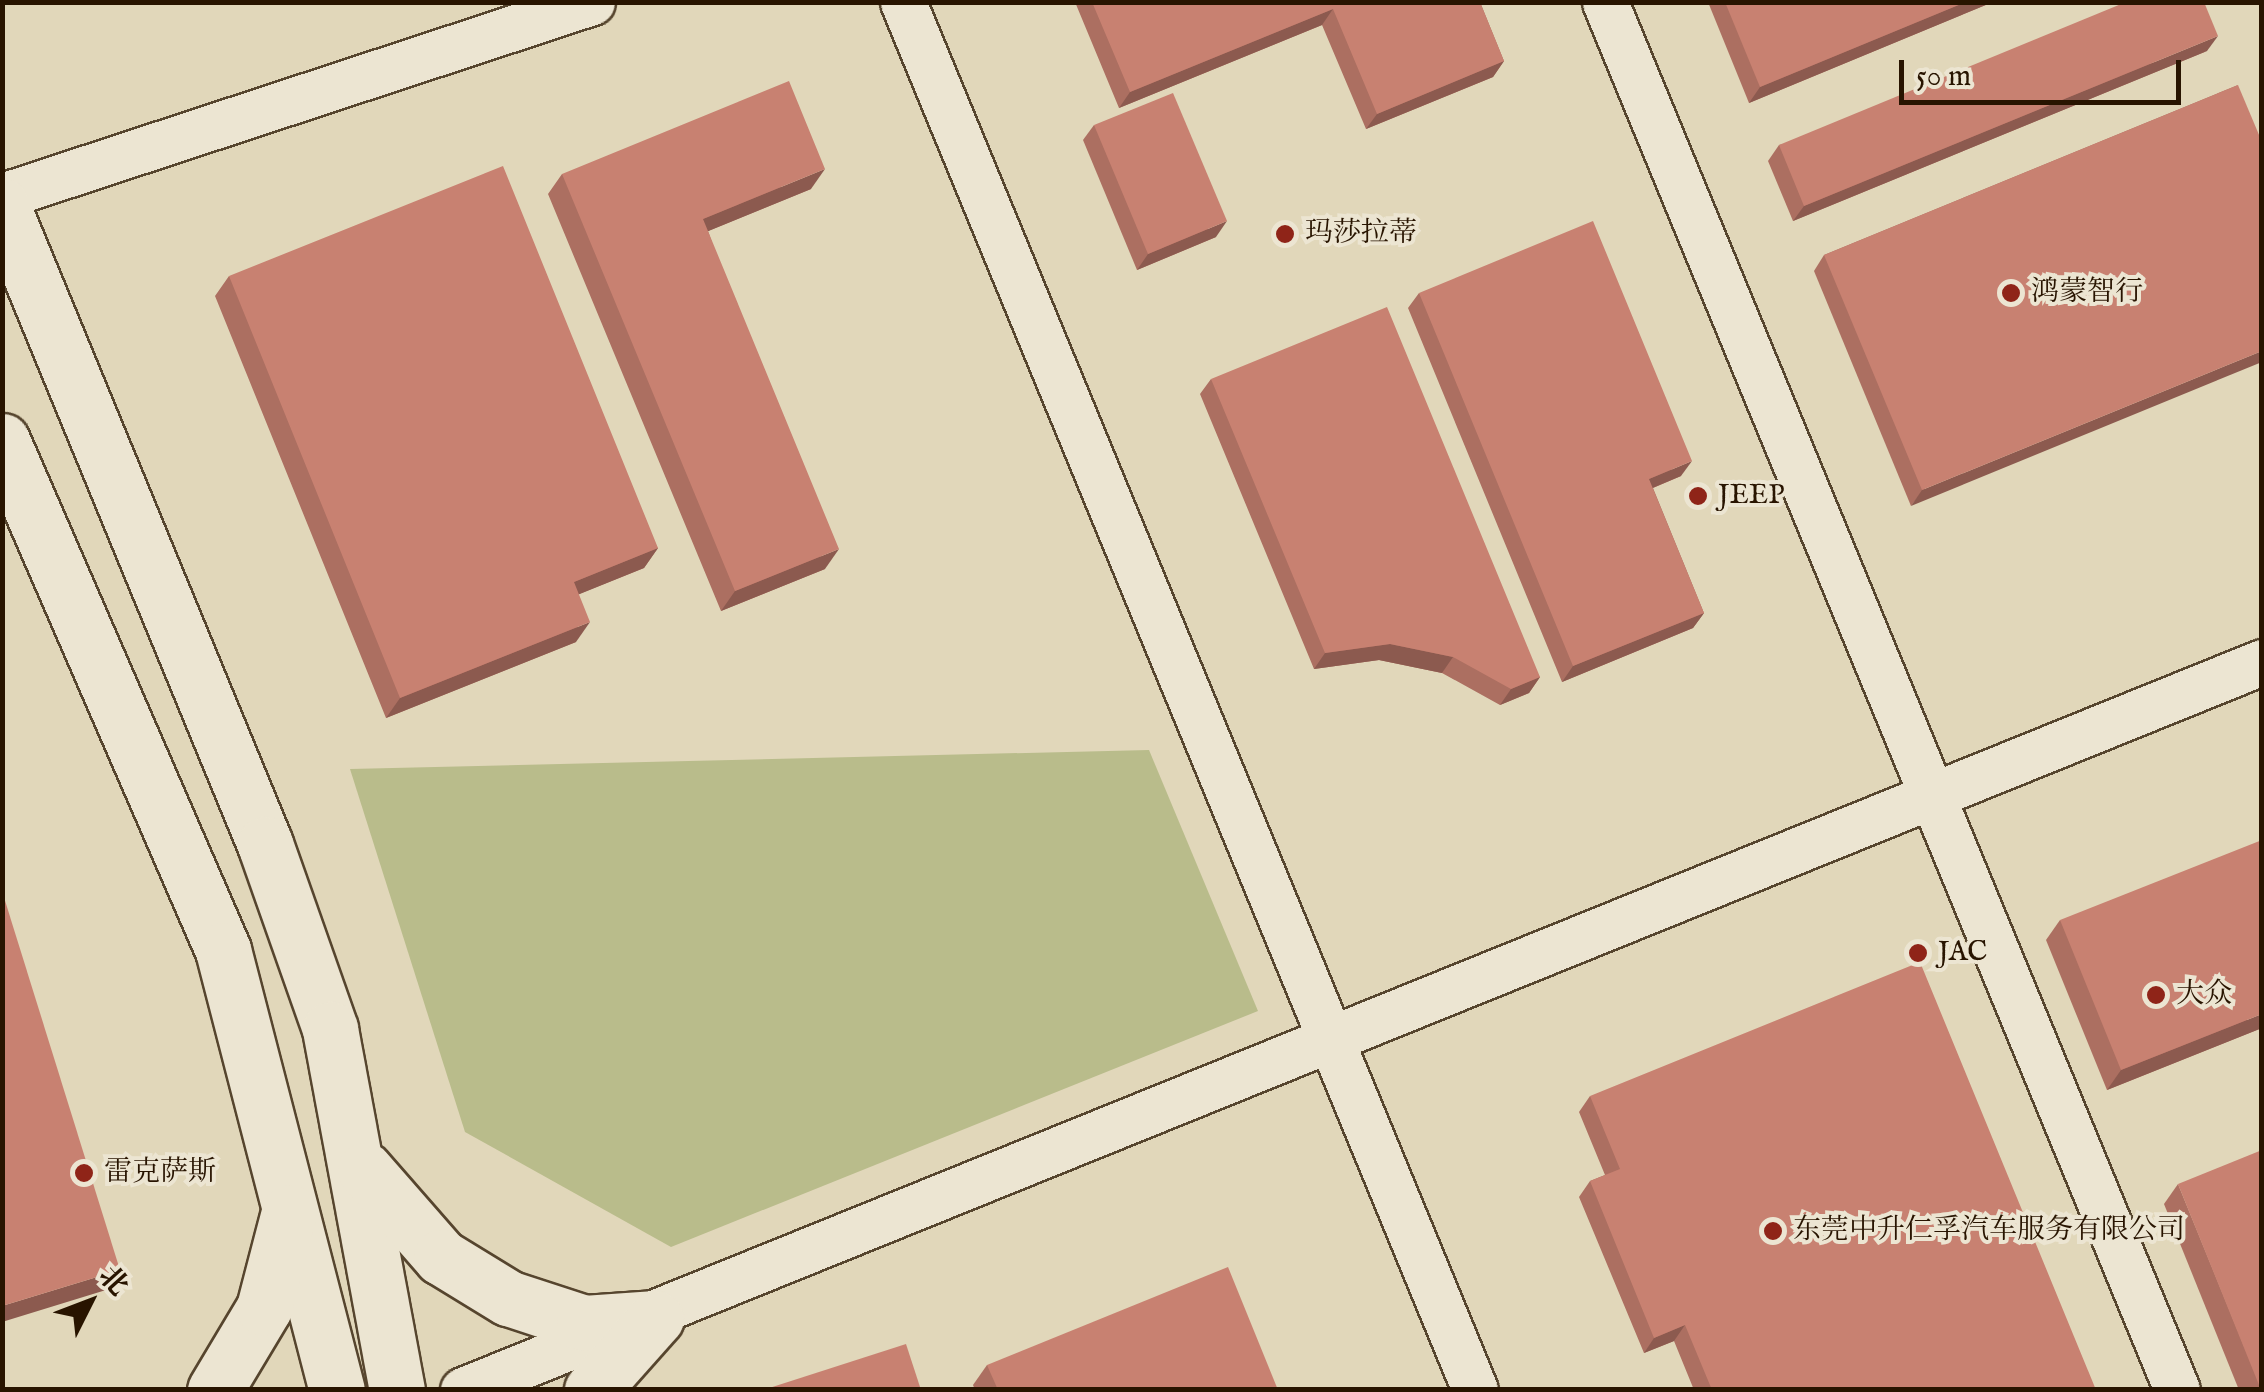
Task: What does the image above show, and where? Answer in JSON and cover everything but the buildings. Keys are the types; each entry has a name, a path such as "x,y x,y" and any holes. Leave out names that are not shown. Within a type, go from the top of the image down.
{"main road":[{"path":"2,206 265,844 330,1029 362,1166 397,1390"},
{"path":"2,441 223,950 337,1390"},
{"path":"362,1166 440,1257 508,1298 584,1323 656,1318"},
{"path":"214,1390 264,1308 290,1199"},
{"path":"592,1390 656,1318"}],"street":[{"path":"2,196 592,2"},
{"path":"903,2 1475,1390"},
{"path":"1605,2 2177,1390"},
{"path":"463,1390 656,1318 2262,662"}],"green space":[{"path":"1149,750 1258,1011 671,1247 465,1132 350,769"}],"place":[{"name":"玛莎拉蒂","path":"1285,234"},
{"name":"鸿蒙智行","path":"2011,293"},
{"name":"JEEP","path":"1698,496"},
{"name":"JAC","path":"1918,953"},
{"name":"大众","path":"2156,995"},
{"name":"雷克萨斯","path":"84,1173"},
{"name":"东莞中升仁孚汽车服务有限公司","path":"1773,1231"}]}
